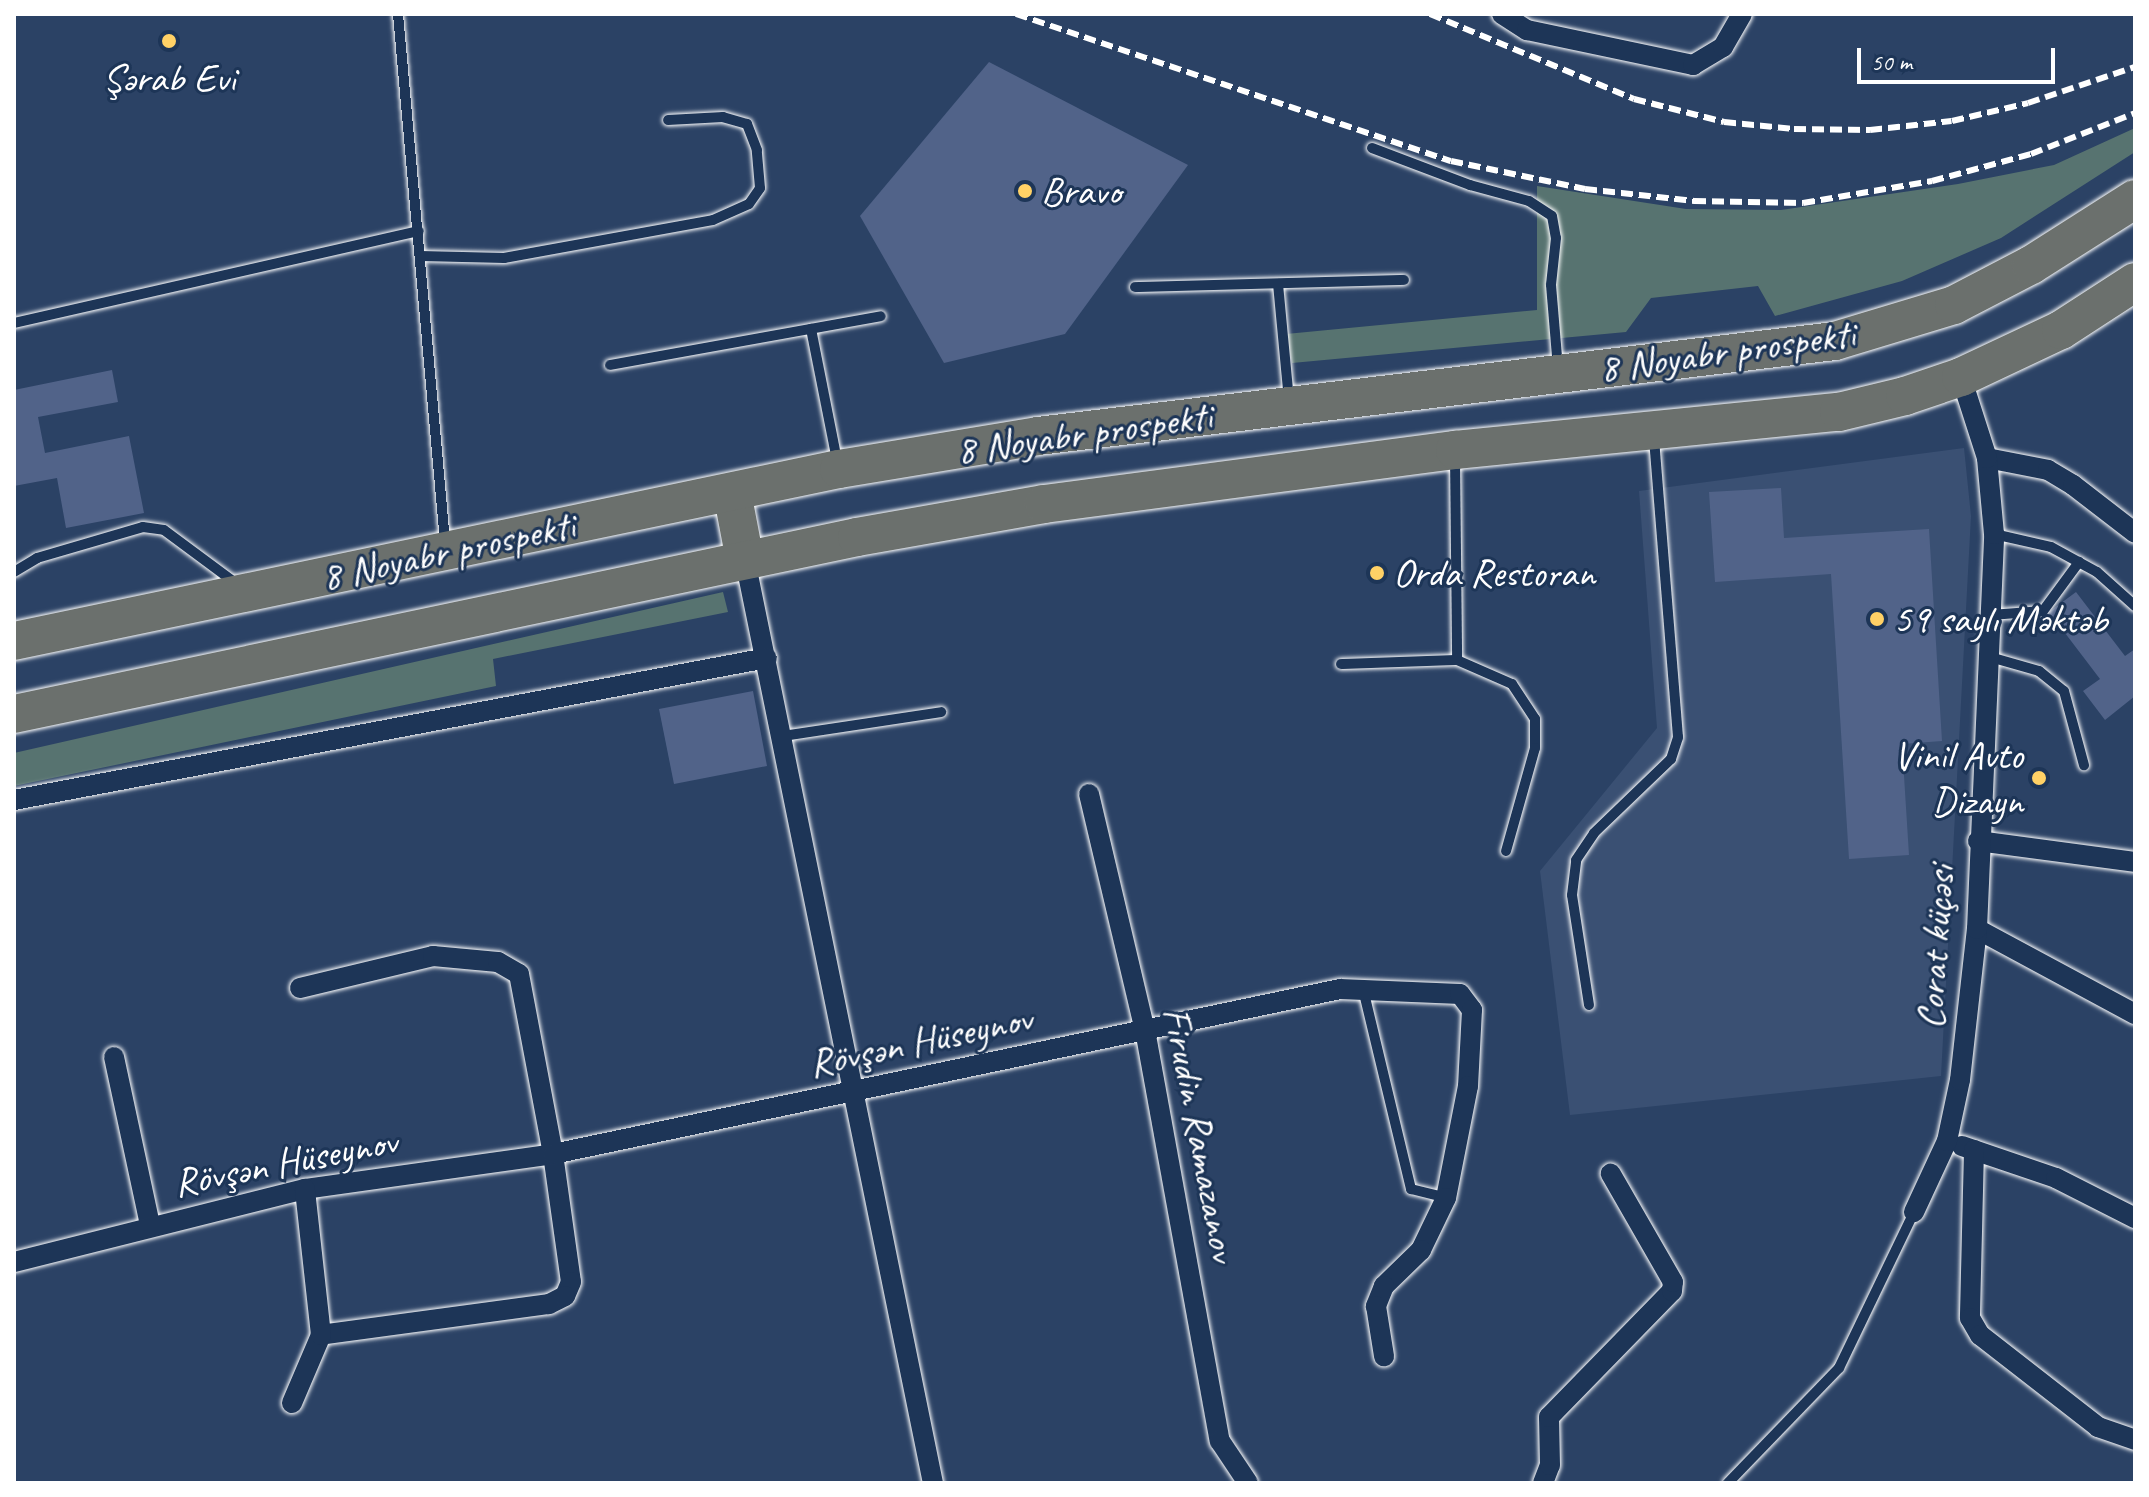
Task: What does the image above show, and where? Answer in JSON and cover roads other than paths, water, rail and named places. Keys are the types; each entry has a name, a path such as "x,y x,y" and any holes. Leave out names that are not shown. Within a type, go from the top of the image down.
{"highway":[{"name":"8 Noyabr prospekti","path":"14,641 249,593 446,548 839,469 1038,436 1835,341 1954,305 2031,265 2135,199"},
{"name":"8 Noyabr prospekti","path":"14,714 745,560 1044,504 1455,450 1839,412 1905,396 1961,377 2061,330 2135,282"},
{"path":"732,492 745,560"}],"street":[{"path":"1502,14 1527,30 1693,65 1723,47 1742,14"},
{"name":"Corat küçəsi","path":"1914,1212 1947,1141 1960,1080 1977,929 1978,841 1990,657 1994,534 1987,458 1961,377"},
{"path":"1987,458 2048,470 2073,485 2135,533"},
{"path":"745,560 933,1483"},
{"path":"14,800 767,658"},
{"name":"Firudin Ramazanov","path":"1089,794 1145,1030 1220,1441 1248,1483"},
{"path":"1978,841 2135,862"},
{"path":"1977,929 2135,1014"},
{"path":"300,988 433,956 498,962 519,974 553,1154 571,1282 565,1296 549,1304 321,1335"},
{"name":"Rövşən Hüseynov","path":"14,1262 150,1225 305,1189 553,1154 1340,989 1460,994 1472,1010 1468,1086 1446,1198 1421,1250 1384,1286 1376,1306 1384,1356"},
{"path":"114,1057 150,1225"},
{"path":"1947,1141 2056,1178 2135,1218"},
{"path":"1974,1150 1970,1318 1980,1335 2098,1427 2135,1440"},
{"path":"1543,1483 1550,1465 1549,1417 1672,1291 1673,1282 1611,1174"},
{"path":"292,1403 321,1335 305,1189"}],"lane":[{"path":"398,14 446,548"},
{"path":"421,256 504,258 713,220 749,204 760,188 757,150 747,124 723,117 668,120"},
{"path":"1372,148 1470,185 1529,201 1552,216 1556,238 1551,299 1559,374"},
{"path":"14,323 419,231"},
{"path":"1135,287 1404,280"},
{"path":"1278,284 1289,406"},
{"path":"610,365 881,316"},
{"path":"811,329 839,469"},
{"path":"1589,1005 1572,895 1576,860 1594,833 1671,759 1678,737 1654,430"},
{"path":"1455,450 1457,660"},
{"path":"14,572 37,558 143,527 164,530 249,593"},
{"path":"1994,534 2051,547 2097,572 2135,606"},
{"path":"1991,615 2043,611 2079,562"},
{"path":"1990,657 2039,671 2064,691 2084,765"},
{"path":"1341,664 1457,660 1512,684 1535,719 1535,748 1506,851"},
{"path":"783,736 941,712"},
{"path":"1363,989 1411,1189 1446,1198"},
{"path":"1734,1481 1839,1368 1914,1212"}],"railway":[{"path":"1016,14 1451,161 1585,189 1694,201 1803,203 1932,181 2031,154 2135,113"},
{"path":"1430,14 1634,99 1724,122 1794,129 1870,130 1952,121 2028,103 2135,67"}],"place":[{"name":"Şərab Evi","path":"169,41"},
{"name":"Bravo","path":"1025,191"},
{"name":"Orda Restoran","path":"1377,573"},
{"name":"59 saylı Məktəb","path":"1877,619"},
{"name":"Vinil Avto Dizayn","path":"2039,778"}]}
